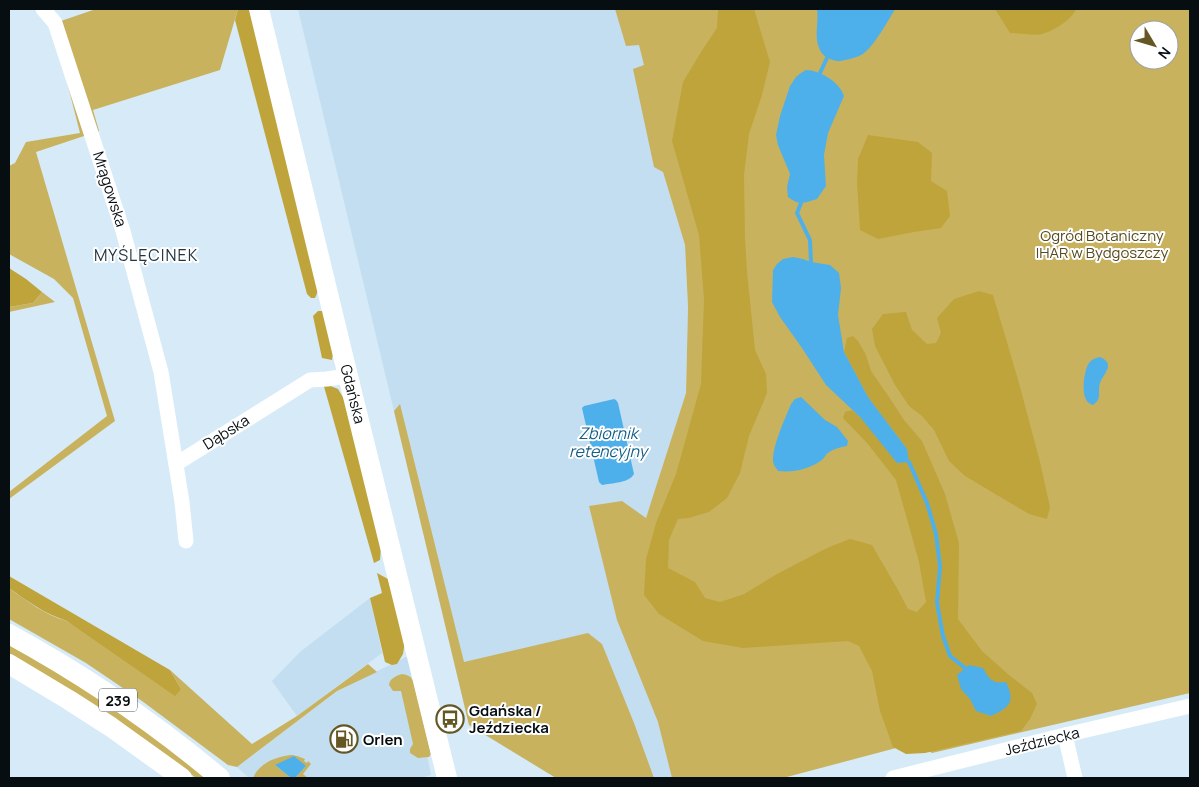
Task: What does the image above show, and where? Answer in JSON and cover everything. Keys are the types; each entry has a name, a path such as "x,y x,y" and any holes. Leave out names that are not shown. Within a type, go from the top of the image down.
{"main road":[{"name":"Gdańska","path":"260,9 447,778"},
{"name":"239","path":"9,634 46,654 120,702 177,743 220,778"},
{"name":"239","path":"9,664 69,700 182,778"}],"street":[{"name":"Mrągowska","path":"43,9 55,24 124,231 161,372 176,464"},
{"name":"Dąbska","path":"176,464 310,380 348,376"},
{"path":"176,464 186,541"},
{"name":"Jeździecka","path":"893,778 1190,706"},
{"path":"1065,735 1074,778"}],"shaded area":[{"path":"238,9 251,9 318,291 315,298 311,298 307,294 235,20"},
{"path":"298,9 687,9 663,172 685,245 688,307 686,393 652,501 633,552 680,778 556,778 469,725"},
{"path":"718,9 754,9 770,62 762,95 749,134 744,175 747,272 755,350 766,374 767,393 749,436 740,473 727,498 709,512 678,519 669,540 668,568 695,582 705,598 720,602 744,594 827,548 850,539 872,545 908,609 917,612 926,602 919,562 896,480 867,443 843,418 845,412 852,410 907,449 868,397 844,352 847,338 853,336 866,355 871,371 904,420 922,441 945,494 959,543 958,619 982,651 1032,693 1037,704 1030,719 1021,731 925,753 906,754 893,747 880,711 872,671 859,646 848,641 743,648 703,641 659,614 644,595 646,559 656,523 676,474 701,384 704,299 699,235 672,141 683,82 717,28"},
{"path":"995,9 1076,9 1071,17 1057,28 1035,35 1010,33"},
{"path":"868,135 918,142 932,153 931,181 947,191 950,216 941,228 878,239 860,230 857,183 858,159"},
{"path":"9,268 42,292 33,303 9,307"},
{"path":"979,291 993,295 1040,462 1050,507 1047,519 1029,514 965,476 949,461 934,430 922,416 909,406 895,385 875,346 872,329 883,314 906,312 912,330 927,344 936,343 941,333 937,318 954,299"},
{"path":"318,311 323,311 333,353 332,360 322,358 313,316"},
{"path":"323,383 338,389 344,399 381,548 380,560 374,563"},
{"path":"377,573 388,579 405,641 403,654 397,664 392,665 385,662 370,598 382,593"},
{"path":"9,576 170,670 181,689 175,696 67,621 51,615 29,602 9,588"},
{"path":"370,598 382,653 297,716 272,681 300,652"},
{"path":"408,656 431,775 420,778 249,778 237,767 337,691"}],"green space":[{"path":"96,9 238,9 220,70 93,110 99,131 36,152 115,421 9,499 9,492 107,416 73,298 54,279 9,254 9,166 15,163 26,142 80,133 55,23"},
{"name":"Ogród Botaniczny IHAR w Bydgoszczy","path":"615,9 1190,9 1190,693 932,753 915,743 783,778 672,778 658,722 617,620 589,506 622,501 646,518 686,393 688,307 685,245 663,172 654,167 633,69 644,65 639,45 626,46"},
{"path":"42,292 55,302 9,312 9,307 33,303"},
{"path":"400,404 464,662 588,633 602,644 654,778 556,778 469,725 394,411"},
{"path":"9,588 36,607 67,621 181,689 170,670 252,744 297,716 368,664 377,672 337,691 237,767 228,765 142,701 86,663 9,619"},
{"path":"9,642 82,685 210,778 196,778 182,767 9,656"},
{"path":"402,674 410,677 414,683 431,754 429,757 418,758 410,753 413,744 401,691 393,691 389,685 392,679"},
{"path":"292,755 305,759 304,761 307,763 308,761 311,764 303,774 308,778 295,778 306,766 275,765 291,778 253,778 260,768 269,761"}],"water":[{"path":"817,9 895,9 872,45 863,54 838,61 821,53 817,39"},
{"path":"806,70 817,72 834,82 844,96 828,133 824,155 826,186 817,199 802,203 788,197 787,187 790,174 776,135 790,86 796,77"},
{"path":"793,257 830,265 839,273 841,288 838,315 844,352 868,397 907,449 909,462 897,463 860,417 826,385 780,317 772,302 773,270 783,259"},
{"path":"1100,357 1107,363 1108,369 1100,383 1099,398 1093,405 1086,400 1084,395 1084,377 1089,363"},
{"path":"801,397 825,420 837,427 848,441 847,446 832,450 823,459 807,468 796,471 778,471 773,459 776,443 791,404 795,399"},
{"name":"Zbiornik retencyjny","path":"614,399 618,403 634,474 624,481 602,485 599,482 582,408"},
{"path":"969,665 983,668 989,678 994,681 1006,682 1010,699 1003,710 991,716 976,711 970,699 961,689 957,675"},
{"path":"294,756 306,766 295,778 291,778 275,765"}],"waterway":[{"path":"820,73 827,58"},
{"path":"801,203 797,213 810,240 811,262"},
{"path":"909,462 927,503 936,534 940,566 937,603 943,636 950,656 965,668"}],"place":[{"name":"Gdańska / Jeździecka","path":"450,719"},
{"name":"Orlen","path":"344,739"}],"district":[{"name":"MYŚLĘCINEK","path":"146,255"}]}
